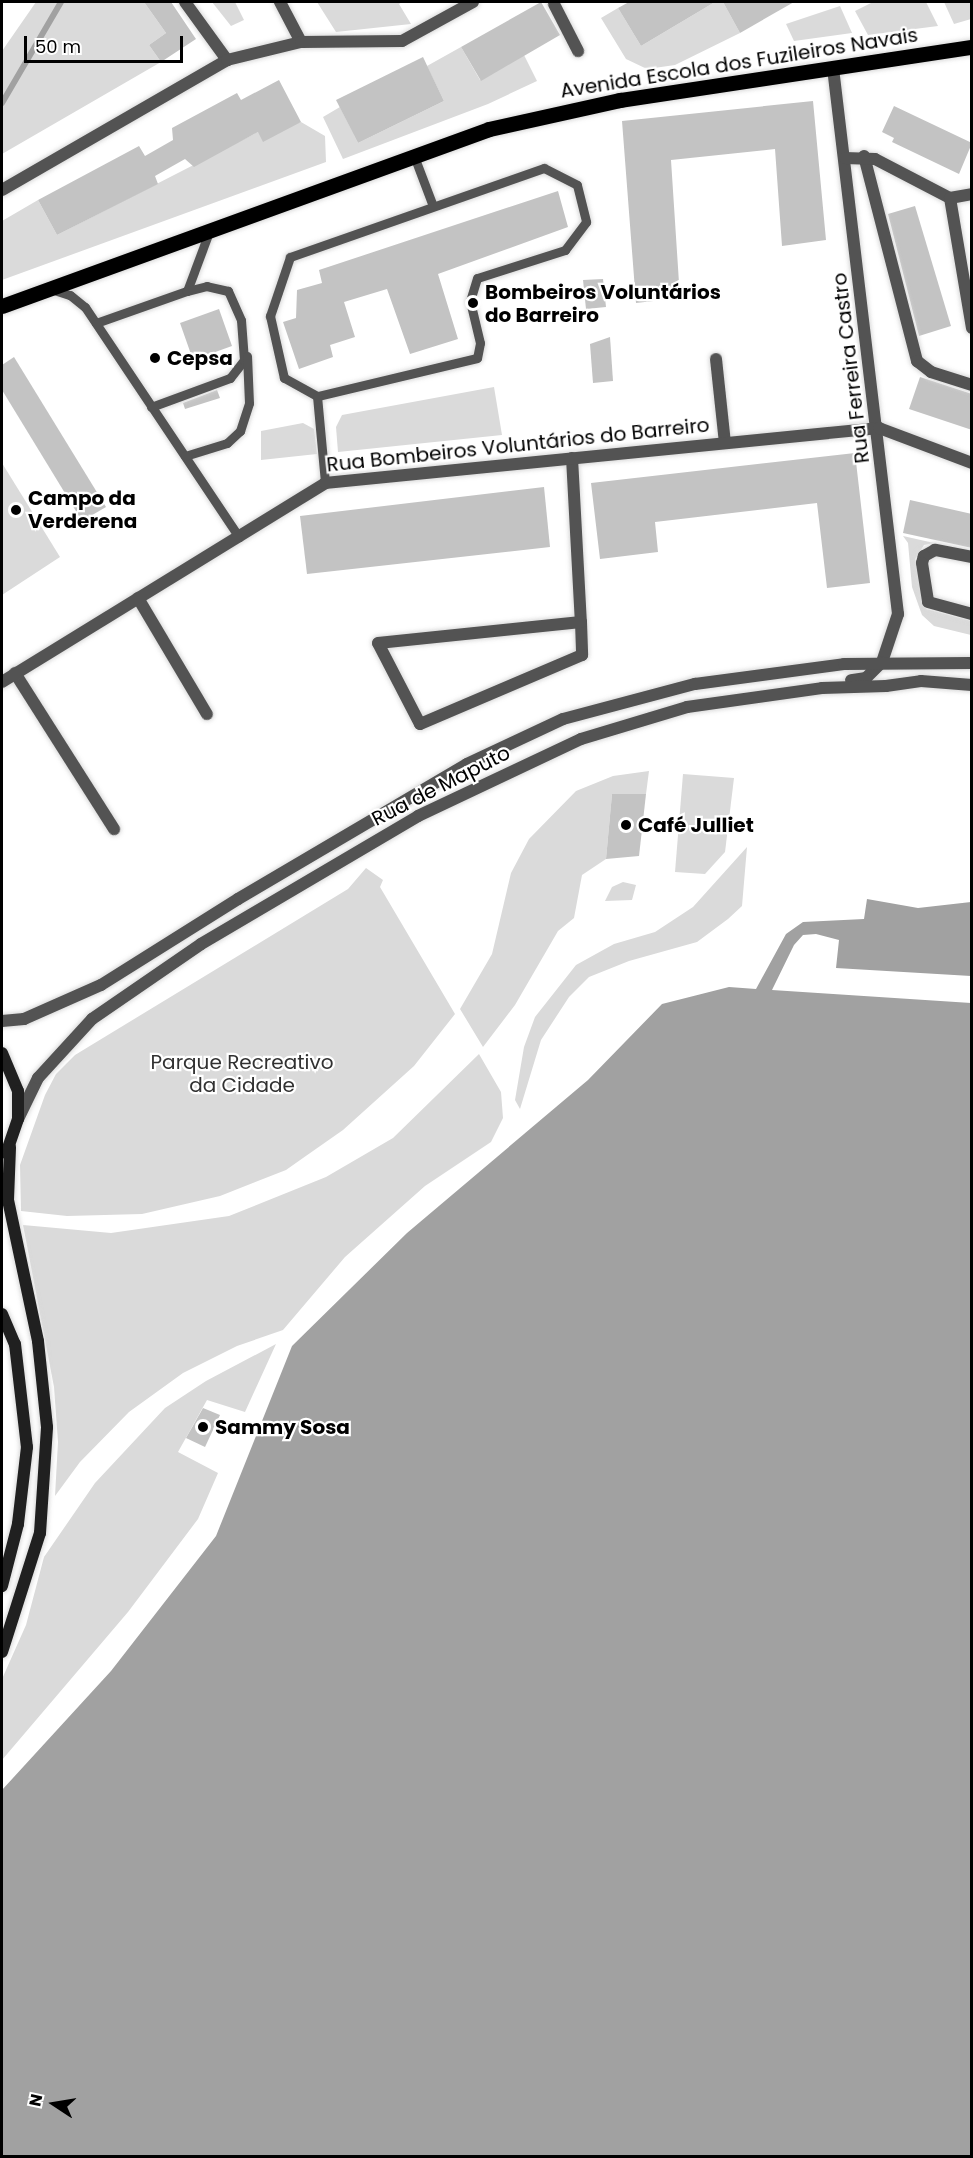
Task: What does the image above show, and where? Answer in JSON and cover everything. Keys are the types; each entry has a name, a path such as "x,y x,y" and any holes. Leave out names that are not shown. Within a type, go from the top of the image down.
{"main road":[{"name":"Avenida Escola dos Fuzileiros Navais","path":"2,306 489,129 620,100 972,47"},
{"path":"2,1053 18,1091 18,1119 10,1147 8,1200 38,1341 48,1427 40,1533 2,1652"},
{"path":"2,1160 10,1147"},
{"path":"2,1314 15,1344 27,1447 18,1524 2,1586"}],"street":[{"path":"185,2 227,60"},
{"path":"280,2 301,42"},
{"path":"2,190 227,60 301,42 402,41 473,2"},
{"path":"555,2 578,51"},
{"name":"Rua Ferreira Castro","path":"833,68 879,428 898,614 882,662"},
{"path":"845,158 864,156 950,198 972,194"},
{"path":"864,156 917,361 931,372 972,385"},
{"path":"950,198 972,328"},
{"path":"717,359 725,443"},
{"path":"879,428 972,463"},
{"name":"Rua Bombeiros Voluntários do Barreiro","path":"2,682 325,483 879,428"},
{"path":"572,458 581,622 582,655 420,723 378,643 581,622"},
{"path":"972,557 935,550 924,556 922,563 928,602 972,614"},
{"path":"138,598 207,714"},
{"path":"822,688 866,678 882,662"},
{"name":"Rua de Maputo","path":"2,1021 24,1019 101,985 238,898 467,764 563,719 695,684 882,662 972,663"},
{"path":"15,674 114,829"},
{"name":"Rua de Maputo","path":"18,1119 38,1078 92,1019 201,944 418,816 581,739 620,725 687,707 822,688 886,686 921,681 972,685"}],"lane":[{"path":"414,156 433,206"},
{"path":"544,168 577,185 586,222 566,250 477,278 470,301 480,343 477,358 317,396 284,378 270,316 291,257 544,168"},
{"path":"187,291 209,232"},
{"path":"96,323 207,286 228,291 241,320 245,342 249,403 240,431 227,443 185,456"},
{"path":"51,289 70,295 85,307 239,537"},
{"path":"151,407 230,378 244,360 245,342"},
{"path":"317,396 325,483"}],"green space":[{"path":"36,2 144,2 166,33 149,45 161,62 2,154 2,51"},
{"path":"212,2 235,2 244,20 231,26"},
{"path":"317,2 402,2 399,4 411,24 336,32"},
{"path":"715,2 723,2 740,33 675,65 647,69 626,59 601,18 618,8 641,46"},
{"path":"873,2 926,2 938,26 868,35 855,11"},
{"path":"944,2 971,2 971,19 954,24"},
{"path":"840,6 852,33 794,41 786,24"},
{"path":"461,47 480,80 524,55 537,81 488,104 343,159 323,117 340,107 358,143 444,101 427,66"},
{"path":"301,122 325,136 326,162 2,280 2,221 38,200 57,235 258,132"},
{"path":"494,387 502,435 338,452 336,427 342,415"},
{"path":"303,423 314,429 317,454 261,460 261,431"},
{"name":"Campo da Verderena","path":"2,463 60,557 2,595"},
{"path":"903,536 934,543 924,545 915,559 926,609 971,621 971,635 934,626 922,615 912,587 908,543"},
{"path":"649,771 646,794 612,794 606,859 582,875 574,918 558,931 515,1005 483,1047 460,1009 492,954 511,873 529,839 576,791 613,776"},
{"path":"683,774 734,778 725,852 705,874 675,872"},
{"path":"747,847 742,906 728,919 697,942 629,961 589,977 569,997 541,1040 520,1109 515,1100 524,1047 535,1017 576,965 614,944 655,932 693,907"},
{"name":"Parque Recreativo da Cidade","path":"366,868 383,880 380,887 455,1014 414,1066 343,1130 286,1170 220,1196 142,1214 67,1216 21,1211 20,1165 45,1095 56,1074 75,1055 348,889"},
{"path":"623,882 636,885 632,900 605,901 612,887"},
{"path":"479,1054 501,1092 503,1118 491,1142 425,1186 345,1257 283,1330 237,1346 183,1373 129,1412 80,1462 55,1496 58,1442 54,1387 23,1225 111,1233 229,1216 326,1177 393,1138"},
{"path":"276,1344 245,1412 207,1400 178,1452 218,1473 198,1519 128,1612 2,1760 2,1679 26,1625 44,1557 95,1483 165,1408 206,1381"}],"shaded area":[{"path":"867,899 918,908 971,902 971,976 836,968 839,940 816,934 803,935 794,945 772,990 971,1003 971,2156 2,2156 2,1790 111,1671 216,1536 292,1346 407,1233 588,1080 662,1004 729,987 756,989 786,934 803,922 864,919"}],"building":[{"path":"144,2 171,2 196,39 161,62 149,45 166,33"},
{"path":"541,2 560,35 481,81 461,47"},
{"path":"629,2 715,2 641,46 618,8"},
{"path":"723,2 794,2 740,33"},
{"path":"423,57 444,101 358,143 336,100"},
{"path":"279,80 301,122 263,142 258,132 194,167 185,159 155,176 158,184 57,235 38,200 139,146 145,156 173,140 172,128 237,93 241,100"},
{"path":"813,101 826,240 782,246 775,149 671,160 680,298 636,303 622,121"},
{"path":"894,106 972,143 959,174 892,142 894,138 882,132"},
{"path":"558,191 568,227 438,274 458,339 410,354 387,289 344,302 355,337 330,345 333,357 299,369 283,322 296,318 297,290 322,283 319,270"},
{"path":"915,206 951,326 919,336 888,214"},
{"path":"603,279 606,307 586,309 583,280"},
{"path":"219,309 232,346 193,360 180,323"},
{"path":"610,337 613,381 593,383 590,344"},
{"path":"14,357 106,507 82,521 2,390 2,365"},
{"path":"920,377 972,394 972,430 909,409"},
{"path":"217,390 220,398 185,409 183,403"},
{"path":"855,453 870,583 827,588 817,503 655,522 658,552 600,559 591,483"},
{"path":"544,487 550,547 307,574 300,516"},
{"path":"910,500 972,514 972,548 903,533"},
{"name":"Café Julliet","path":"612,794 646,794 639,856 606,859"},
{"name":"Sammy Sosa","path":"203,1408 220,1415 205,1447 186,1438"}],"waterway":[{"path":"2,103 61,2"}],"place":[{"name":"Bombeiros Voluntários do Barreiro","path":"473,303"},
{"name":"Cepsa","path":"155,358"},
{"name":"Campo da Verderena","path":"16,510"},
{"name":"Café Julliet","path":"626,825"},
{"name":"Sammy Sosa","path":"203,1427"}]}
